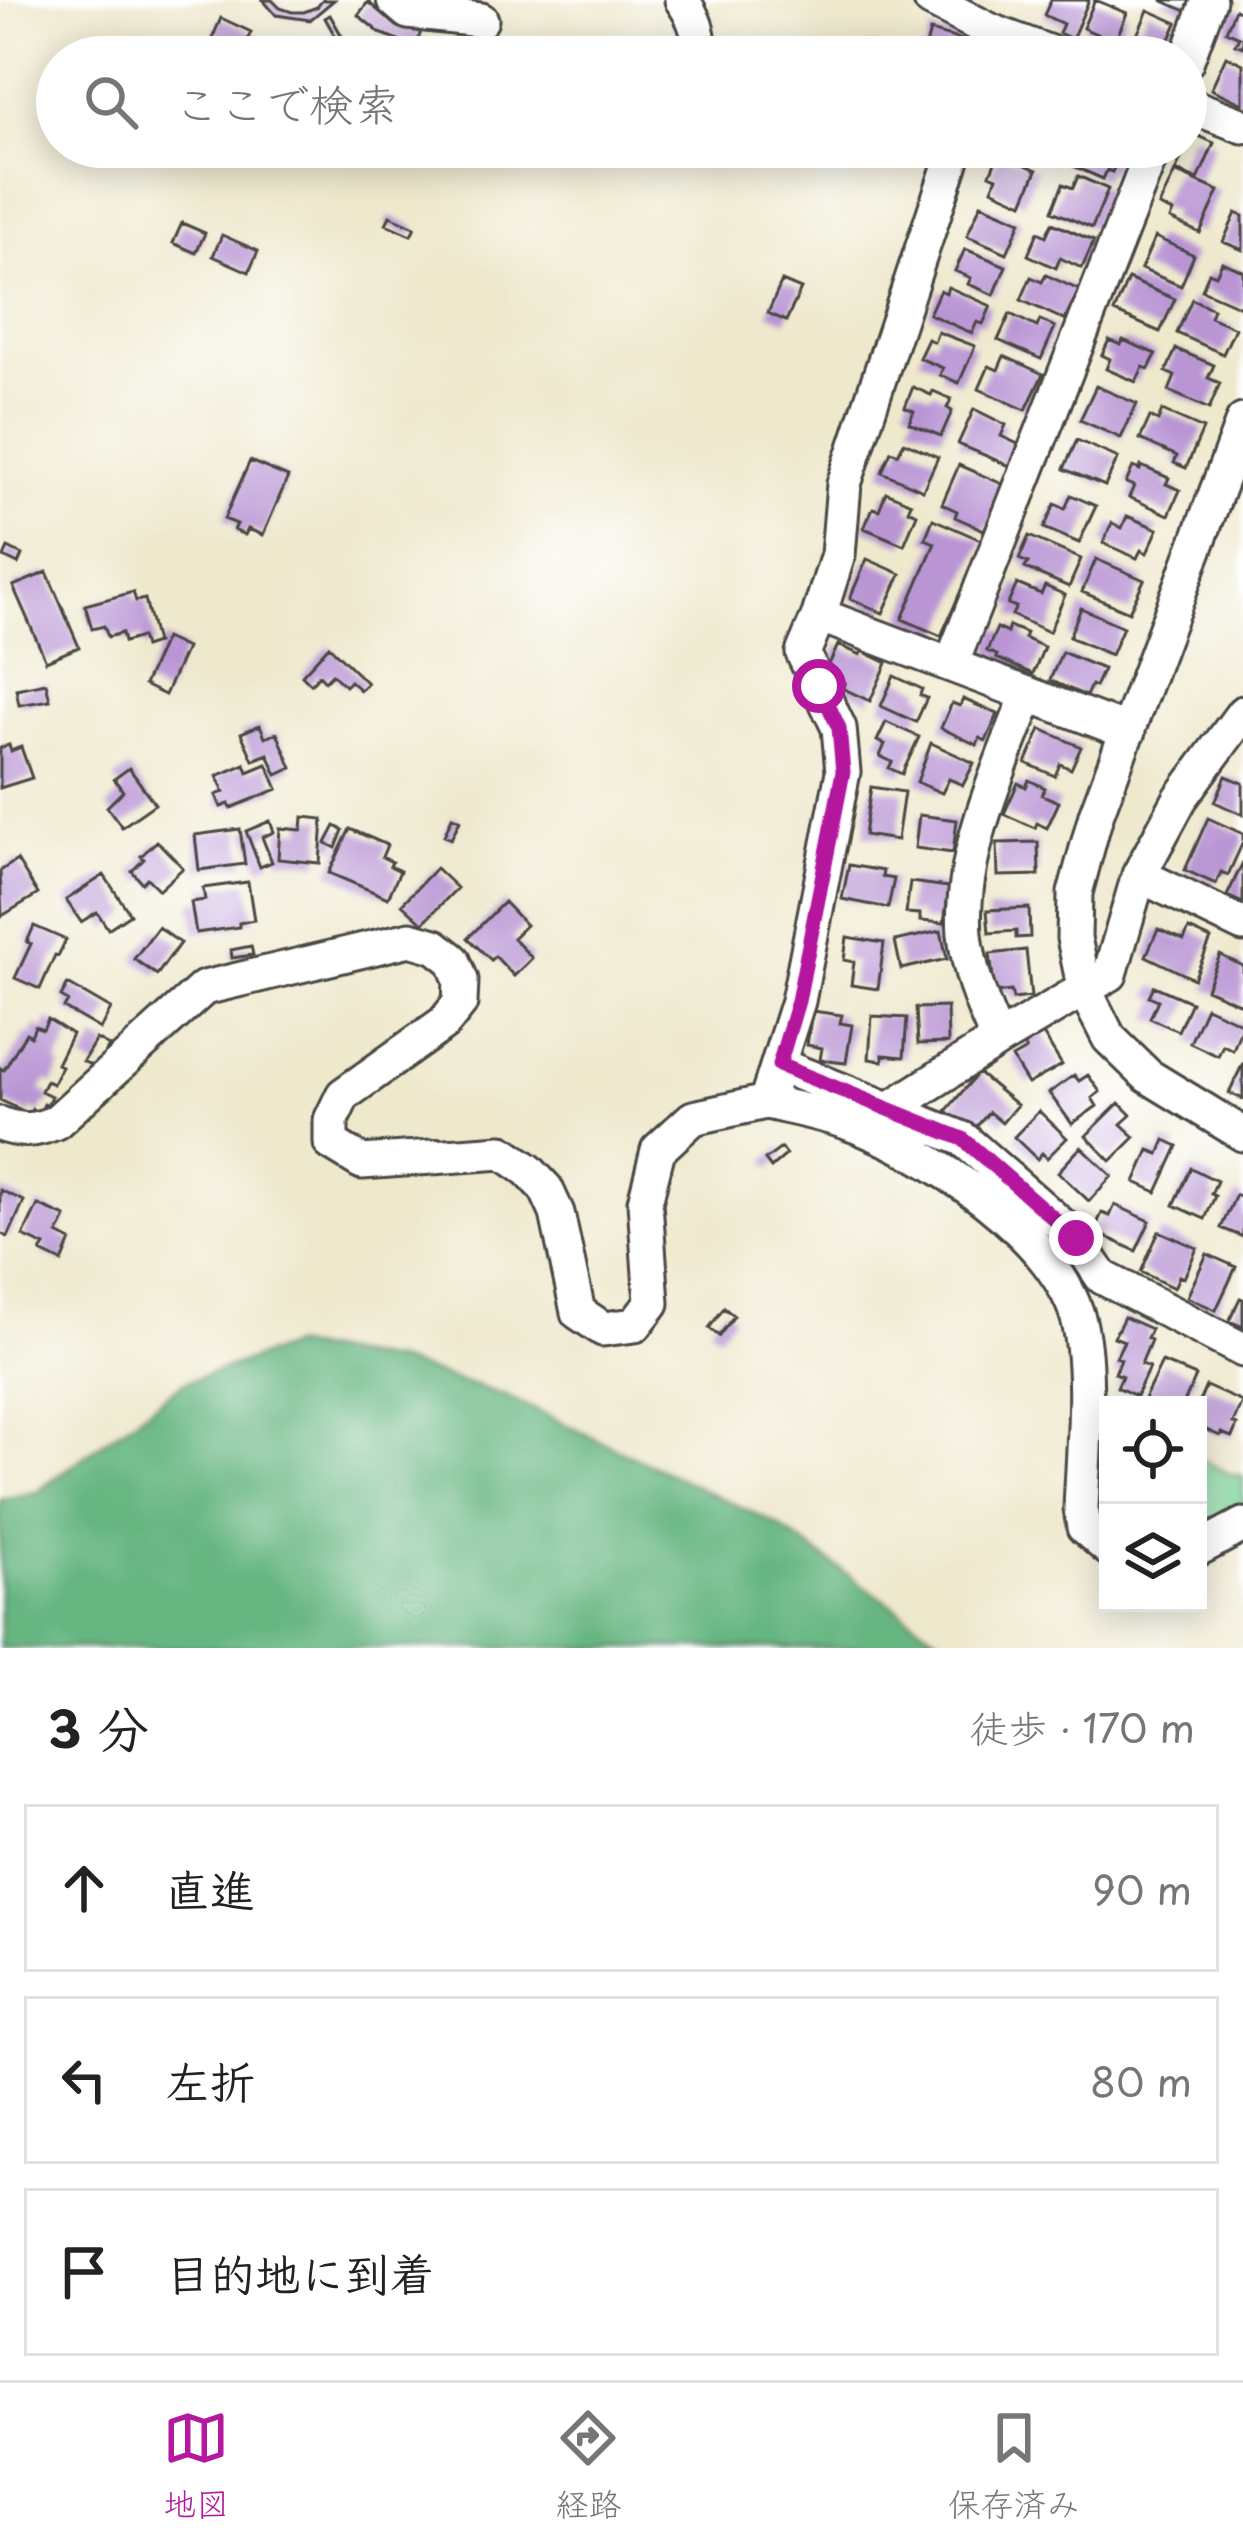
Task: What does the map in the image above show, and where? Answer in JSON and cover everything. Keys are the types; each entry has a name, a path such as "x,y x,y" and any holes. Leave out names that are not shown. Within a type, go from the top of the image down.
{"street":[{"path":"394,0 408,12 482,20"},
{"path":"682,0 694,17 698,36"},
{"path":"932,0 977,36"},
{"path":"1196,36 1209,0"},
{"path":"1207,112 1243,126"},
{"path":"766,1102 798,1001 843,772 839,728 803,653 838,555 844,484 949,168"},
{"path":"951,665 1146,168"},
{"path":"1243,421 1096,815 1075,893 1074,938 1084,991 1109,1038 1148,1076 1243,1133"},
{"path":"819,615 1128,732"},
{"path":"998,1040 977,994 965,936 965,897 996,778 1028,695"},
{"path":"888,1110 1110,974 1139,875 1180,799 1240,724"},
{"path":"1139,875 1243,925"},
{"path":"0,1124 37,1131 56,1123 204,988 410,939 435,946 452,960 461,980 460,1003 444,1022 343,1095 331,1120 331,1143 362,1162 502,1152 546,1189 557,1213 578,1312 603,1328 635,1325 652,1303 645,1202 658,1150 694,1118 766,1102 844,1121 901,1144 958,1181 1033,1241 1067,1288 1080,1327 1084,1382 1081,1509 1084,1527 1099,1540"},
{"path":"779,1065 963,1139 1076,1238 1102,1277 1243,1350"},
{"path":"1207,1544 1243,1526"}],"green space":[{"path":"291,1346 398,1362 503,1395 774,1523 953,1648 0,1648 0,1500 37,1492 183,1383"},
{"path":"1099,1424 1099,1524 1093,1518"},
{"path":"1207,1462 1243,1476 1243,1513 1207,1529"}],"building":[{"path":"263,0 304,12 323,0 334,0 310,20 276,15"},
{"path":"1051,0 1089,0 1073,36 1059,33 1063,24 1044,15"},
{"path":"1095,0 1127,13 1117,36 1101,36 1083,28"},
{"path":"1161,0 1191,0 1186,11"},
{"path":"368,2 388,19 421,31 419,36 388,36 358,15"},
{"path":"1235,9 1243,13 1243,47 1235,44 1239,37 1226,31"},
{"path":"1148,10 1177,23 1171,36 1137,36"},
{"path":"330,15 342,36 335,36 325,18"},
{"path":"221,18 251,32 249,36 213,36"},
{"path":"1226,56 1243,64 1243,104 1211,89"},
{"path":"993,168 1037,170 1023,203 992,189 997,177 990,174"},
{"path":"1078,168 1114,168 1103,179"},
{"path":"1177,168 1203,168 1198,180"},
{"path":"1175,172 1219,191 1200,233 1170,219 1173,212 1159,206"},
{"path":"1078,176 1108,189 1092,228 1052,211 1063,184 1073,188"},
{"path":"981,204 1021,221 1007,253 967,236"},
{"path":"1236,213 1243,216 1243,250 1223,242"},
{"path":"390,216 415,227 411,235 386,224"},
{"path":"182,223 205,233 196,253 173,243"},
{"path":"1052,223 1094,241 1082,268 1060,258 1056,268 1028,255 1038,232 1046,236"},
{"path":"222,235 258,251 249,272 213,256"},
{"path":"1155,237 1194,255 1181,286 1141,269"},
{"path":"965,249 1006,266 994,295 968,284 971,278 955,271"},
{"path":"1222,262 1243,271 1243,308 1202,290 1209,272 1216,275"},
{"path":"1046,275 1079,290 1065,320 1021,300 1031,277 1042,282"},
{"path":"1128,279 1175,299 1160,332 1114,312"},
{"path":"782,281 801,289 786,321 768,313"},
{"path":"948,287 991,306 983,324 977,322 972,333 929,314 940,290 946,293"},
{"path":"1192,299 1213,309 1210,317 1235,328 1223,354 1177,333"},
{"path":"1010,314 1037,327 1040,320 1055,327 1041,359 998,340"},
{"path":"938,332 975,346 959,383 940,375 943,368 919,358 928,339 934,342"},
{"path":"1109,340 1121,345 1123,340 1156,354 1136,382 1106,369 1110,359 1102,355"},
{"path":"1176,349 1214,365 1208,378 1220,383 1209,409 1169,391 1175,376 1166,372"},
{"path":"1004,356 1043,374 1026,410 979,389 989,366 998,370"},
{"path":"1096,386 1137,404 1121,438 1080,420"},
{"path":"913,387 951,399 947,408 952,411 941,436 909,423 914,411 905,407"},
{"path":"974,409 1006,425 1001,436 1020,445 1014,459 1020,461 1017,469 958,444"},
{"path":"1162,411 1203,429 1186,468 1174,463 1177,456 1140,439 1150,417 1158,421"},
{"path":"1077,440 1118,458 1105,486 1064,469"},
{"path":"904,442 938,457 923,490 882,472 891,451 898,454"},
{"path":"250,461 288,477 263,535 248,529 245,535 234,530 237,524 224,519"},
{"path":"959,465 1009,487 991,526 987,524 984,530 955,517 957,511 942,504"},
{"path":"1141,466 1169,478 1166,484 1180,490 1169,515 1129,497 1134,486 1126,483 1133,467 1140,470"},
{"path":"886,492 911,503 908,510 917,514 904,545 864,528"},
{"path":"1071,495 1096,506 1079,543 1044,528 1055,504 1065,509"},
{"path":"1127,516 1158,529 1147,553 1141,550 1137,558 1103,543 1112,523 1122,528"},
{"path":"933,519 983,541 941,636 902,619 935,543 925,539"},
{"path":"1029,536 1081,559 1069,587 1025,568 1028,563 1019,559"},
{"path":"8,548 22,555 18,564 4,557"},
{"path":"867,559 901,574 883,613 850,598"},
{"path":"1096,559 1144,580 1129,612 1082,592"},
{"path":"47,572 79,647 46,661 13,586"},
{"path":"1017,584 1041,594 1045,586 1065,595 1049,632 1012,615 1016,607 1008,604"},
{"path":"133,592 136,601 145,599 156,643 144,647 141,637 124,642 122,633 108,637 104,626 92,629 85,605"},
{"path":"1081,608 1123,627 1111,655 1069,637"},
{"path":"1009,626 1044,647 1033,674 987,651 997,628 1007,633"},
{"path":"165,638 186,648 165,695 144,685"},
{"path":"838,645 887,663 870,701 842,688 845,683 831,677 834,672 827,669"},
{"path":"329,646 367,683 360,690 350,681 345,686 332,674 325,681 319,675 311,684 302,675"},
{"path":"1062,652 1103,669 1086,696 1050,680"},
{"path":"894,676 922,689 920,695 927,698 916,722 881,706"},
{"path":"46,683 50,700 19,705 16,689"},
{"path":"963,699 998,714 986,741 980,738 977,745 941,728 952,703 960,706"},
{"path":"886,722 919,737 902,774 880,756 885,744 877,741"},
{"path":"260,725 265,737 277,733 292,768 277,775 268,754 253,760 241,733"},
{"path":"1041,729 1081,747 1071,769 1060,764 1055,776 1026,763"},
{"path":"931,743 974,763 963,785 949,779 942,793 917,782"},
{"path":"9,745 11,751 21,747 32,778 0,788 0,748"},
{"path":"245,764 248,772 267,764 278,789 231,808 229,804 221,807 216,795 224,792 217,776"},
{"path":"129,768 155,804 122,827 107,807 123,791 114,779"},
{"path":"1226,776 1243,783 1243,815 1215,802"},
{"path":"1029,780 1045,788 1042,795 1059,802 1047,828 1037,823 1035,828 1004,814 1018,783 1026,787"},
{"path":"871,787 904,792 897,840 864,835"},
{"path":"919,815 957,820 953,853 915,848"},
{"path":"303,817 323,819 320,863 278,859 280,828 302,830"},
{"path":"452,817 460,820 451,839 444,836"},
{"path":"1208,818 1243,834 1228,875 1221,872 1216,884 1185,870"},
{"path":"270,821 274,832 262,837 272,862 260,867 246,831"},
{"path":"335,826 343,830 336,848 326,843"},
{"path":"240,829 245,864 199,870 195,835"},
{"path":"350,829 387,845 382,857 400,871 388,898 329,873"},
{"path":"157,841 183,868 159,890 147,878 142,883 132,871"},
{"path":"1038,842 1039,875 998,876 997,843"},
{"path":"17,860 38,894 2,916 0,871"},
{"path":"1243,862 1243,903 1227,896"},
{"path":"849,865 883,871 882,877 894,879 888,908 842,899"},
{"path":"436,868 457,888 423,923 402,904"},
{"path":"104,875 130,914 108,929 97,912 81,922 66,900"},
{"path":"248,882 254,920 196,933 191,902 205,900 203,888"},
{"path":"910,882 949,887 944,923 920,921 920,914 906,913"},
{"path":"504,902 526,925 513,938 532,958 514,976 468,938"},
{"path":"1029,908 1030,937 1016,938 1016,931 989,933 987,910"},
{"path":"34,926 66,940 40,989 15,978"},
{"path":"158,927 180,943 157,975 134,959"},
{"path":"1158,929 1184,940 1189,929 1211,939 1194,979 1146,956"},
{"path":"941,931 947,959 901,969 895,941"},
{"path":"847,937 884,943 878,989 851,985 854,962 844,960"},
{"path":"251,946 253,955 232,958 231,950"},
{"path":"1026,950 1031,997 1013,999 1011,991 995,993 990,954"},
{"path":"1220,955 1243,966 1243,1005 1206,989"},
{"path":"68,984 111,1009 100,1029 64,1008 68,1001 61,997"},
{"path":"1154,986 1191,1002 1178,1031 1150,1018 1158,1000 1149,996"},
{"path":"947,1007 948,1043 918,1044 916,1008"},
{"path":"1206,1007 1243,1024 1233,1050 1223,1045 1218,1056 1190,1043"},
{"path":"812,1011 842,1015 840,1023 852,1025 846,1063 820,1060 822,1048 807,1045"},
{"path":"872,1016 907,1018 904,1057 869,1059"},
{"path":"48,1019 72,1034 53,1084 46,1081 41,1091 51,1096 47,1105 40,1113 32,1109 30,1114 0,1100 0,1068 4,1070 26,1033 31,1036 35,1026 43,1029"},
{"path":"1041,1031 1062,1065 1028,1084 1012,1058 1026,1050 1022,1043"},
{"path":"96,1039 109,1046 97,1069 83,1061"},
{"path":"1243,1063 1243,1099 1229,1093"},
{"path":"978,1073 1017,1105 1002,1123 989,1112 971,1133 946,1111"},
{"path":"1074,1075 1079,1081 1088,1075 1100,1092 1092,1098 1097,1106 1072,1124 1049,1093"},
{"path":"1119,1103 1131,1115 1121,1124 1135,1137 1111,1161 1086,1136"},
{"path":"1039,1111 1067,1138 1047,1158 1042,1153 1037,1159 1014,1137"},
{"path":"1165,1140 1178,1146 1157,1192 1135,1182 1149,1150 1159,1154"},
{"path":"1081,1147 1112,1176 1089,1201 1058,1172"},
{"path":"781,1148 786,1155 771,1168 765,1160"},
{"path":"1191,1168 1217,1181 1205,1219 1174,1205"},
{"path":"0,1190 24,1201 8,1237 0,1233"},
{"path":"1236,1195 1243,1198 1243,1237 1221,1228"},
{"path":"38,1205 66,1217 58,1234 71,1241 62,1262 41,1252 45,1246 23,1236"},
{"path":"1115,1205 1150,1221 1136,1251 1094,1231 1102,1213 1110,1216"},
{"path":"1159,1231 1197,1248 1184,1278 1179,1276 1174,1288 1141,1272"},
{"path":"1207,1254 1236,1267 1216,1310 1187,1297"},
{"path":"1243,1299 1243,1327 1229,1321"},
{"path":"724,1308 734,1316 719,1336 709,1328"},
{"path":"1124,1317 1151,1329 1141,1364 1149,1367 1136,1396 1117,1387 1122,1376 1115,1373 1121,1359 1116,1357 1124,1341 1114,1337"},
{"path":"1162,1362 1196,1376 1187,1396 1145,1396"},
{"path":"1206,1386 1242,1402 1232,1437 1207,1430 1207,1396 1202,1396"}],"route":[{"path":"819,686 839,728 843,772 798,1001 779,1065 963,1139 1076,1238"}]}
